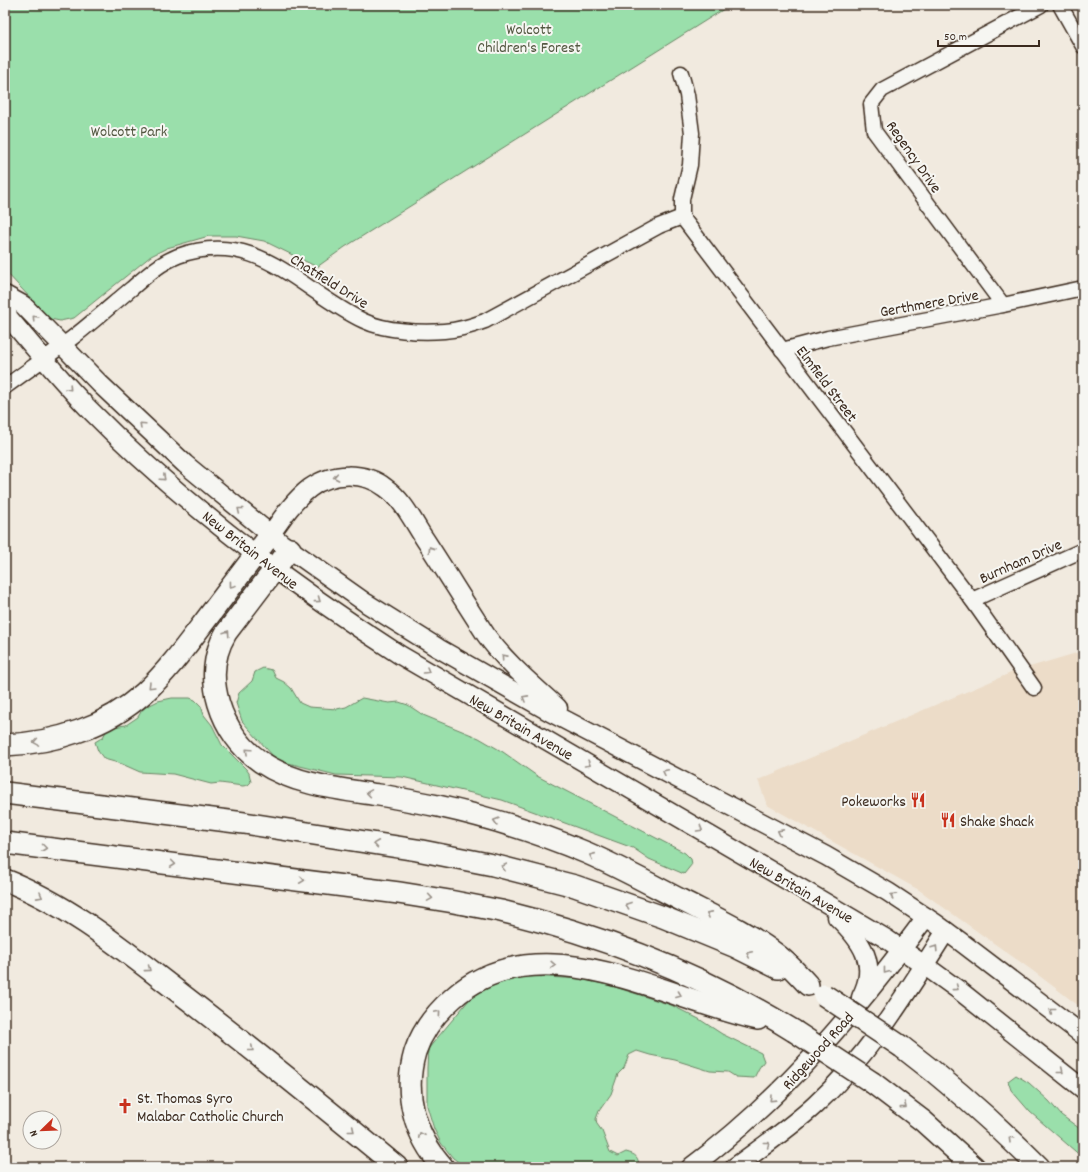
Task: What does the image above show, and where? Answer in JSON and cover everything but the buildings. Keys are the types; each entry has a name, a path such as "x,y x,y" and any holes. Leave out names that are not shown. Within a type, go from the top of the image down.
{"highway":[{"path":"5,745 46,740 79,731 111,716 137,699 169,667 270,534"},
{"path":"290,549 226,633 219,649 215,666 216,689 224,718 236,740 252,756 278,771 303,780 340,789 416,801 466,813 522,829 575,848 646,882 755,940 782,959 816,990"},
{"path":"5,793 209,818 424,851 493,864 575,886 663,917 736,947 767,962 816,990 902,1047 960,1093 992,1121 1039,1167"},
{"path":"5,843 455,902 500,912 579,933 635,953 720,990 788,1027 873,1083 923,1121 974,1167"},
{"path":"5,880 30,890 48,900 113,942 235,1036 397,1167"},
{"path":"443,1167 424,1142 415,1119 411,1093 411,1074 414,1058 423,1035 433,1019 444,1006 468,986 489,975 510,969 537,965 578,967 621,976 725,1011 788,1027"}],"main road":[{"name":"New Britain Avenue","path":"5,295 23,305 61,346 127,411 226,499 290,549 366,603 483,675 826,856 888,892 946,931 1083,1036"},
{"name":"New Britain Avenue","path":"5,308 9,318 43,359 86,406 143,460 194,504 275,568 334,611 400,655 814,896 902,950 1000,1022 1083,1089"},
{"path":"270,534 300,496 308,489 323,481 334,477 351,476 368,478 381,484 392,493 411,517 478,623 496,647 525,678 585,730"},
{"path":"814,896 852,932 860,942 865,952 868,961 867,978 863,994 856,1008"},
{"name":"Ridgewood Road","path":"691,1167 762,1109 810,1060 856,1008 926,917"},
{"path":"735,1167 806,1113 838,1082 880,1030 946,931"}],"street":[{"name":"Regency Drive","path":"1003,306 874,131 871,104 882,90 1041,5"},
{"path":"1060,5 1083,46"},
{"path":"681,73 687,95 692,133 690,165 682,199 682,217"},
{"name":"Chatfield Drive","path":"5,387 61,346 150,272 167,261 200,250 234,250 249,253 266,260 364,322 398,330 444,331 466,327 485,321 659,226 682,217"},
{"name":"Elmfield Street","path":"682,217 972,600 1034,688"},
{"name":"Gerthmere Drive","path":"782,350 828,338 1003,306 1083,288"},
{"name":"Burnham Drive","path":"972,600 1083,550"}],"shaded area":[{"path":"1083,651 1083,1009 1033,971 919,890 767,805 758,780 1013,672"}],"green space":[{"name":"Wolcott Park","path":"5,5 723,5 724,9 345,247 317,267 264,241 236,236 209,236 167,248 151,256 74,318 60,321 50,319 5,271"},
{"path":"263,668 272,670 276,678 291,688 300,703 309,707 337,709 346,707 362,698 389,703 399,702 408,705 423,715 479,738 503,752 537,776 685,853 691,859 692,864 684,874 649,859 633,848 502,800 402,777 336,775 280,761 273,756 242,721 236,703 239,693 252,681 255,672"},
{"path":"172,698 190,698 195,700 201,706 204,715 212,725 222,745 249,773 251,782 248,785 243,786 220,783 211,784 173,774 140,772 122,764 104,759 98,751 95,742 103,737 108,728 126,725 138,717 142,710 146,707 158,701"},
{"path":"528,976 582,979 612,986 671,1005 699,1019 722,1034 761,1053 764,1061 754,1078 736,1077 728,1072 710,1071 675,1060 637,1051 629,1055 624,1068 618,1074 611,1094 599,1111 596,1119 610,1152 618,1156 626,1152 634,1155 637,1158 640,1167 465,1167 453,1158 441,1143 434,1129 427,1106 428,1049 469,1000 482,991 497,984"},
{"path":"1016,1075 1029,1083 1049,1101 1061,1115 1083,1131 1083,1158 1030,1112 1011,1090 1008,1081"}],"place":[{"name":"Pokeworks","path":"918,800"},
{"name":"Shake Shack","path":"948,820"},
{"name":"St. Thomas Syro Malabar Catholic Church","path":"125,1106"}],"park label":[{"name":"Wolcott Children's Forest","path":"529,37"}]}
